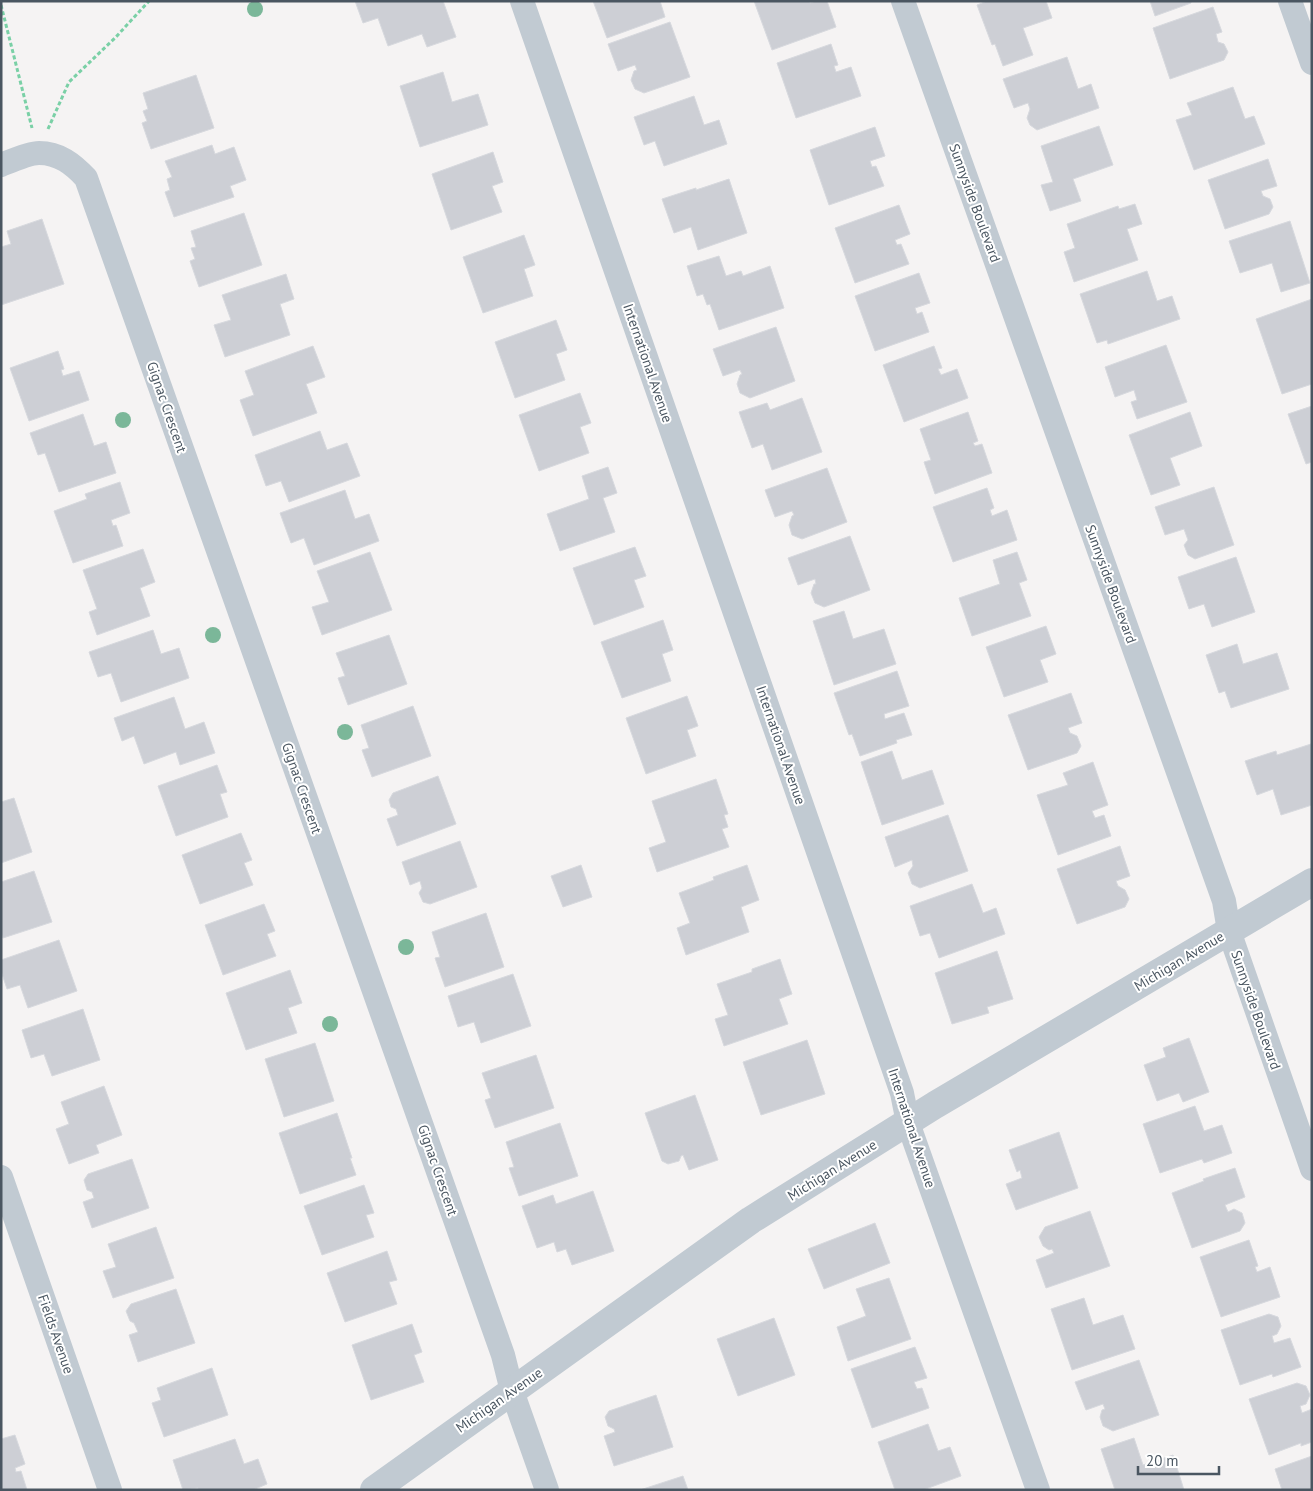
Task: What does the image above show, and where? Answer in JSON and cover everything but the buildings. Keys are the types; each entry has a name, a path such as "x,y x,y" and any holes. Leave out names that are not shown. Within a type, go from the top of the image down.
{"street":[{"name":"International Avenue","path":"522,1 902,1093 908,1123 1038,1490"},
{"name":"Sunnyside Boulevard","path":"903,1 1224,901 1229,931 1312,1169"},
{"path":"1290,1 1312,63"},
{"path":"1,165 37,152"},
{"name":"Gignac Crescent","path":"37,152 56,156 73,164 86,178 503,1355 512,1391 547,1490"},
{"name":"Michigan Avenue","path":"374,1490 751,1220 908,1123 1312,882"},
{"name":"Fields Avenue","path":"1,1178 110,1490"}],"path":[{"path":"37,152 69,82 115,38 149,1"},
{"path":"1,5 37,152"}]}
